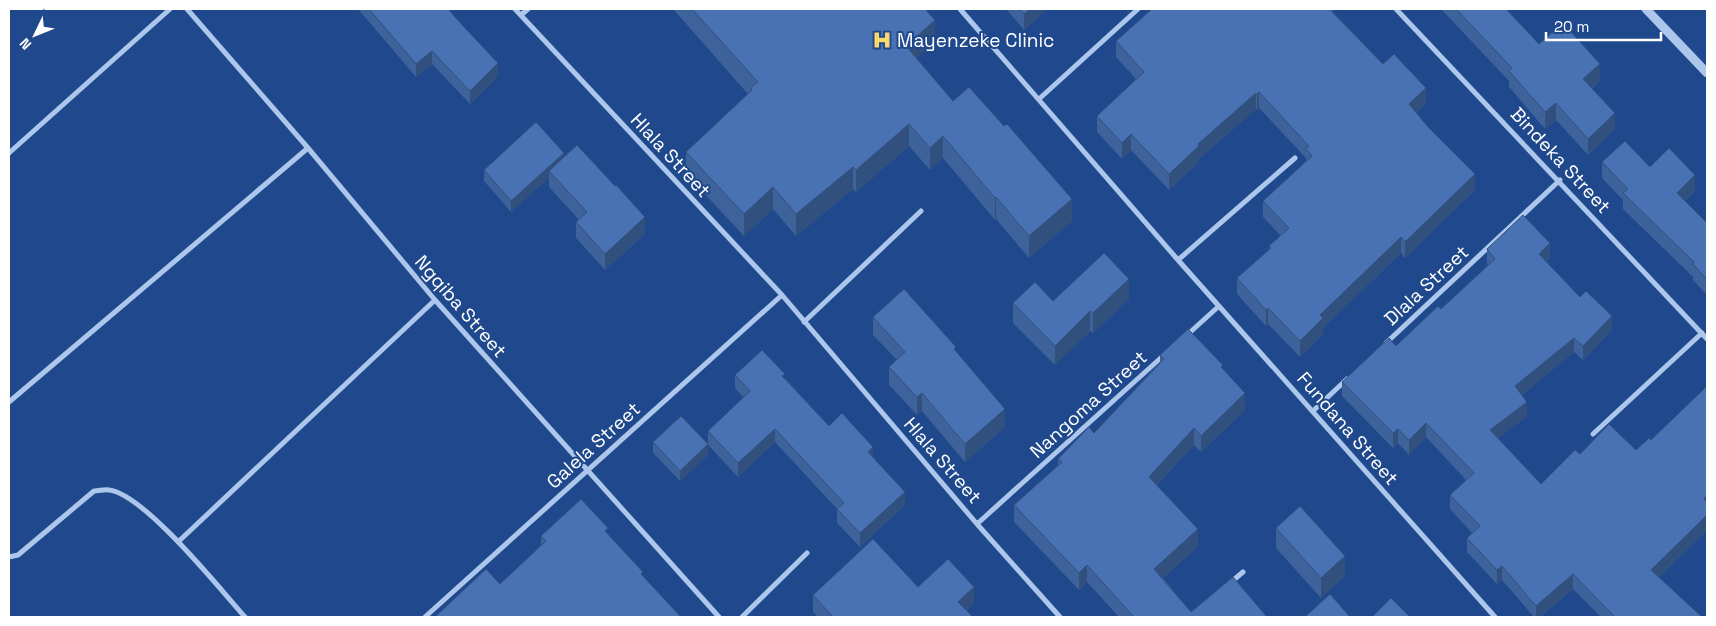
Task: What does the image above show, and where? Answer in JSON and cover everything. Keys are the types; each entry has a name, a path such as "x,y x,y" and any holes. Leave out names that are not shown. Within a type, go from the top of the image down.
{"street":[{"path":"9,153 170,9"},
{"name":"Ngqiba Street","path":"187,9 308,148 435,300 719,617"},
{"name":"Hlala Street","path":"515,9 782,295 977,524 1060,617"},
{"path":"521,15 528,9"},
{"name":"Fundana Street","path":"960,9 1178,260 1495,617"},
{"path":"1039,98 1138,9"},
{"name":"Bindeka Street","path":"1396,9 1560,180 1707,339"},
{"path":"1646,9 1707,73"},
{"path":"9,402 308,148"},
{"path":"1178,260 1295,158"},
{"name":"Dlala Street","path":"1378,350 1560,180"},
{"path":"804,322 921,211"},
{"name":"Galela Street","path":"424,617 782,295"},
{"path":"178,542 435,300"},
{"path":"1182,339 1219,306"},
{"path":"1594,434 1702,333"},
{"name":"Nangoma Street","path":"977,524 1168,352"},
{"path":"1313,411 1349,377"},
{"path":"9,557 18,555 94,492 109,489 122,494 148,513 178,542 245,617"},
{"path":"742,617 808,554"},
{"path":"1223,589 1243,572"}],"building":[{"path":"369,9 448,9 498,63 470,91 432,51 416,64"},
{"path":"692,9 925,9 935,20 906,46 953,101 969,87 1004,126 1007,124 1072,199 1029,236 943,136 930,148 909,124 856,170 853,167 796,214 773,187 744,214 686,152 752,90 751,88 758,82"},
{"path":"1020,9 1030,9 1024,14"},
{"path":"1152,9 1329,9 1383,64 1394,54 1426,88 1409,104 1429,128 1475,174 1405,242 1401,237 1320,315 1323,318 1300,341 1268,308 1266,310 1237,278 1271,248 1269,246 1289,228 1263,201 1312,156 1306,149 1309,146 1259,92 1198,144 1199,146 1169,174 1131,134 1122,143 1097,116 1144,72 1116,41"},
{"path":"1456,9 1506,9 1539,44 1563,23 1600,64 1583,79 1615,113 1588,139 1556,103 1545,112 1509,71 1512,68"},
{"path":"536,122 564,153 511,201 484,170"},
{"path":"1625,141 1650,167 1669,148 1695,175 1677,193 1707,223 1707,279 1693,264 1694,262 1623,193 1628,189 1602,162"},
{"path":"577,145 645,217 605,254 576,222 587,212 549,171"},
{"path":"1523,215 1550,243 1539,254 1580,297 1586,291 1612,316 1583,346 1574,338 1515,386 1527,402 1490,430 1541,484 1575,450 1580,454 1609,424 1636,450 1649,438 1651,440 1707,386 1707,495 1704,499 1707,502 1707,515 1651,570 1702,617 1612,617 1614,616 1573,574 1536,606 1502,566 1497,570 1467,538 1480,526 1450,495 1474,473 1426,423 1409,440 1398,429 1393,433 1342,382 1389,338 1396,346 1438,306 1441,309 1495,259 1487,249"},
{"path":"1104,253 1129,279 1093,313 1090,311 1055,346 1013,303 1035,282 1053,301"},
{"path":"904,289 956,347 954,349 1005,409 965,444 922,393 917,397 889,367 905,352 873,317"},
{"path":"1188,329 1223,365 1221,367 1245,393 1201,436 1194,428 1149,477 1198,529 1154,569 1191,612 1233,577 1267,617 1134,617 1087,565 1079,573 1014,505 1062,462 1058,459 1089,427 1094,433 1164,359 1160,355"},
{"path":"762,350 785,374 782,376 829,426 842,413 873,447 868,452 905,492 860,533 837,509 844,503 775,429 738,463 708,431 750,391 735,375"},
{"path":"681,416 708,444 680,471 653,442"},
{"path":"581,499 608,528 605,531 643,572 641,574 681,617 435,617 486,569 500,584 546,541 541,536"},
{"path":"1300,506 1345,556 1321,578 1276,528"},
{"path":"873,539 918,587 948,559 974,587 958,602 973,617 833,617 813,595"},
{"path":"1330,594 1350,617 1305,617"},
{"path":"1391,598 1410,617 1372,617"}],"place":[{"name":"Mayenzeke Clinic","path":"882,40"}]}
